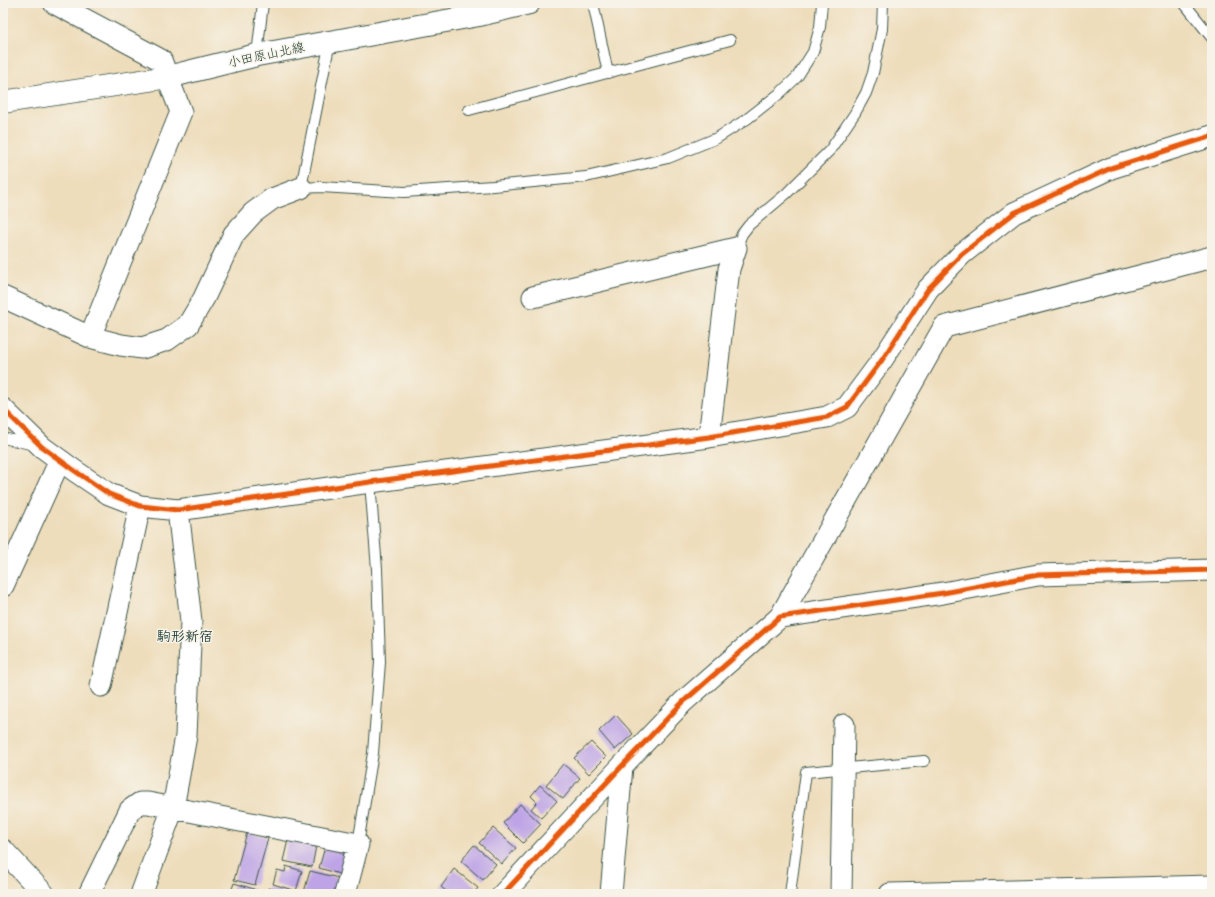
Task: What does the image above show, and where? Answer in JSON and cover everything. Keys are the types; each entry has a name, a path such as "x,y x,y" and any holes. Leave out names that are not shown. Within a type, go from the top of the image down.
{"main road":[{"name":"小田原山北線","path":"3,102 168,77 257,55 480,9 529,3"}],"street":[{"path":"54,3 161,60 181,112 90,337"},
{"path":"3,409 42,447 109,494 140,506 178,510 370,482 709,436 827,417 847,407 882,360 928,289 962,254 1014,213 1111,168 1212,136"},
{"path":"3,297 90,337 121,345 142,348 167,340 188,325 204,298 234,234 253,213 272,199 301,188"},
{"path":"533,296 736,248"},
{"path":"709,436 729,269 736,248"},
{"path":"503,894 683,702 780,617 944,327 1212,257"},
{"path":"3,586 60,460"},
{"path":"101,686 140,506"},
{"path":"142,892 173,808 186,736 191,621 178,510"},
{"path":"780,617 943,593 1038,576 1212,570"},
{"path":"841,894 844,725"},
{"path":"611,894 622,766"},
{"path":"90,894 130,810 140,803 148,803 358,844 345,894"},
{"path":"3,850 44,894"},
{"path":"890,894 1024,892 1212,886"}],"lane":[{"path":"257,55 263,3"},
{"path":"593,3 608,73"},
{"path":"330,41 301,188 321,187 404,192 493,186 586,177 668,158 717,138 747,119 780,94 797,77 813,52 820,27 822,3"},
{"path":"736,248 742,234 749,225 786,194 830,150 855,113 866,93 873,73 882,29 882,3"},
{"path":"1184,3 1212,38"},
{"path":"469,110 730,40"},
{"path":"3,438 42,447"},
{"path":"358,844 373,753 380,662 377,569 370,482"},
{"path":"790,894 806,772 924,761"}],"building":[{"path":"616,715 633,734 615,750 599,731"},
{"path":"591,742 606,757 589,774 574,758"},
{"path":"563,764 580,778 563,799 546,785"},
{"path":"540,785 557,801 541,818 531,809 537,802 531,796"},
{"path":"520,804 541,824 523,843 503,823"},
{"path":"493,828 516,848 502,864 479,843"},
{"path":"247,832 268,838 255,885 234,880"},
{"path":"288,840 316,846 312,867 283,861"},
{"path":"474,845 496,864 483,880 461,861"},
{"path":"325,847 344,853 343,856 349,858 343,875 319,868"},
{"path":"286,866 302,871 296,891 273,884 277,870 285,872"},
{"path":"454,869 478,888 473,894 450,894 441,887"},
{"path":"310,871 339,878 334,894 314,894 304,892"},
{"path":"234,883 254,889 253,894 230,894"},
{"path":"268,888 291,893 291,894 266,894"}],"cycle path":[{"path":"3,409 42,447 109,494 140,506 178,510 370,482 709,437 827,417 847,407 882,360 928,289 962,254 1014,213 1111,168 1212,136"},
{"path":"503,894 683,702 780,617 943,593 1038,575 1212,570"}],"district":[{"name":"駒形新宿","path":"185,636"}]}
